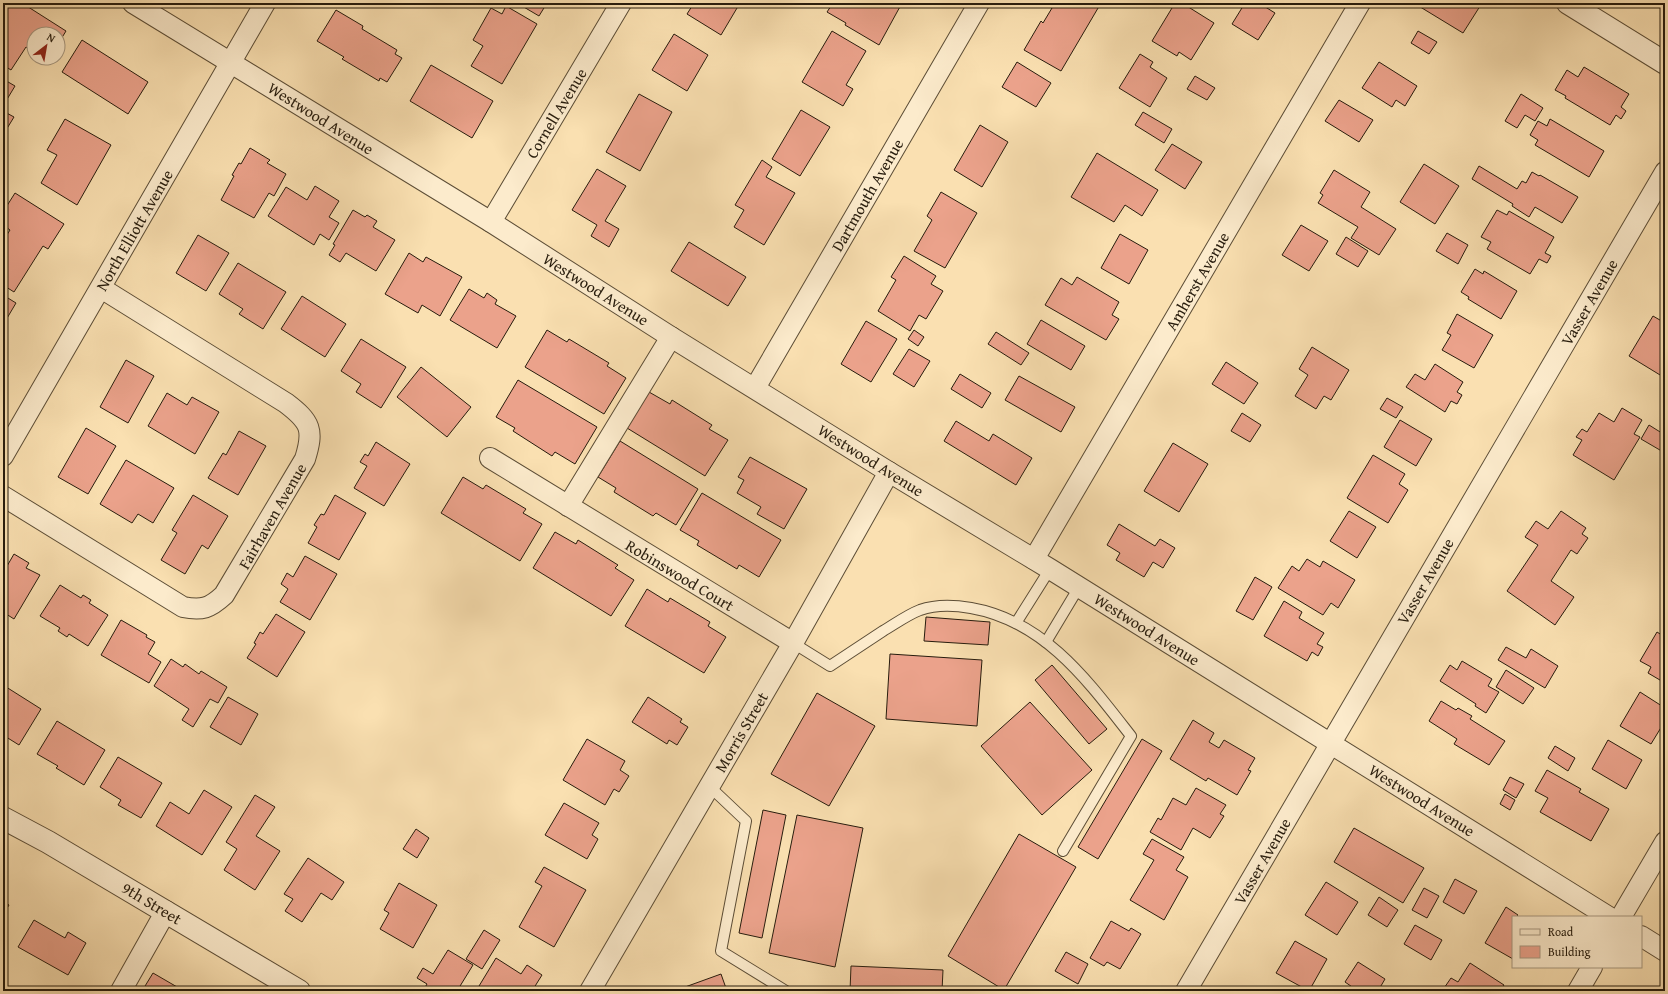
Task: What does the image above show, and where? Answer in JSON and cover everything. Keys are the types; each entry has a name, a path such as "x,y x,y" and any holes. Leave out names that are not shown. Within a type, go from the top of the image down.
{"street":[{"name":"Westwood Avenue","path":"133,3 491,222 671,337 889,472 1042,564 1607,916"},
{"name":"North Elliott Avenue","path":"3,456 265,3"},
{"name":"Cornell Avenue","path":"491,222 621,3"},
{"name":"Dartmouth Avenue","path":"755,388 979,3"},
{"name":"Amherst Avenue","path":"1042,564 1360,3"},
{"path":"1568,3 1665,63"},
{"name":"Vasser Avenue","path":"1186,991 1665,172"},
{"name":"Fairhaven Avenue","path":"3,496 183,607 197,610 216,603 224,595 305,459 309,445 309,428 302,415 286,403 101,288"},
{"path":"568,506 671,337"},
{"name":"Robinswood Court","path":"490,458 793,643"},
{"name":"Morris Street","path":"590,991 793,643 889,472"},
{"name":"9th Street","path":"3,818 48,842 299,991"},
{"path":"1622,916 1665,842"},
{"path":"122,991 166,911"},
{"path":"1642,937 1665,951"},
{"path":"1578,991 1591,968"}],"lane":[{"path":"1016,623 1042,564"},
{"path":"1046,642 1079,587"},
{"path":"793,643 830,666 908,615 933,606 947,605 980,609 1016,623 1046,642 1085,678 1131,736 1063,851"},
{"path":"709,786 746,821 721,951 786,991"}],"building":[{"path":"3,3 22,3 58,26 26,26 26,47 11,70 3,65"},
{"path":"517,3 547,3 539,16"},
{"path":"694,3 740,3 721,35 687,14"},
{"path":"833,3 902,3 879,45 845,25 846,23 827,12"},
{"path":"1051,3 1101,3 1061,71 1024,50 1041,21 1043,23 1052,8 1049,7"},
{"path":"1175,3 1182,3 1214,23 1191,60 1179,52 1177,56 1152,41"},
{"path":"1245,3 1259,3 1275,13 1258,40 1232,24"},
{"path":"1418,3 1482,3 1463,33 1417,5"},
{"path":"506,6 537,24 502,84 471,66 483,46 473,40 491,8 502,14"},
{"path":"336,10 363,26 362,29 397,50 395,54 402,58 387,82 380,78 379,81 342,59 344,57 317,41"},
{"path":"832,31 866,51 846,85 853,89 843,106 802,82"},
{"path":"1418,31 1437,42 1429,54 1411,43"},
{"path":"674,34 708,55 687,91 652,70"},
{"path":"82,40 148,82 128,114 62,72"},
{"path":"1140,54 1153,62 1150,67 1167,78 1150,107 1119,88"},
{"path":"1017,62 1051,83 1036,107 1002,87"},
{"path":"1379,62 1417,86 1405,106 1396,100 1392,107 1362,88"},
{"path":"431,65 493,101 472,138 410,101"},
{"path":"1584,67 1629,94 1621,107 1626,111 1621,119 1616,115 1610,125 1565,98 1566,96 1555,90 1567,70 1578,77"},
{"path":"1195,76 1215,88 1207,100 1187,89"},
{"path":"3,79 15,86 3,106"},
{"path":"639,94 672,112 640,171 606,152"},
{"path":"1521,94 1543,108 1535,121 1525,115 1517,128 1505,121"},
{"path":"1339,100 1373,120 1359,142 1325,121"},
{"path":"801,110 830,127 800,176 772,159"},
{"path":"3,111 14,117 3,135"},
{"path":"1143,112 1172,129 1164,143 1135,125"},
{"path":"65,119 111,145 77,205 41,183 57,155 47,150"},
{"path":"1550,119 1604,151 1589,177 1535,145 1538,140 1530,135 1538,121 1547,126"},
{"path":"980,125 1008,142 982,187 954,170"},
{"path":"1172,144 1202,162 1185,189 1155,170"},
{"path":"250,148 270,160 267,163 286,174 274,196 269,193 254,218 221,200 234,176 232,175 239,163 241,164"},
{"path":"1097,153 1158,190 1142,216 1125,205 1114,222 1071,197"},
{"path":"762,160 772,167 766,177 795,193 764,245 734,227 744,210 735,205"},
{"path":"1424,164 1459,186 1435,224 1400,202"},
{"path":"1479,166 1517,189 1522,181 1526,183 1532,172 1578,197 1562,223 1535,207 1529,217 1512,206 1513,204 1472,179"},
{"path":"597,169 626,186 605,221 619,229 609,247 591,236 597,225 572,210"},
{"path":"1334,170 1370,192 1361,207 1396,229 1379,255 1351,238 1358,227 1318,203 1323,195 1320,193"},
{"path":"315,186 339,201 329,217 339,223 329,240 320,234 314,245 268,216 286,187 307,200"},
{"path":"941,192 977,213 945,268 914,251 932,220 927,216"},
{"path":"15,193 64,224 48,249 43,246 14,292 3,285 3,241 10,230 3,225 3,212"},
{"path":"353,210 365,217 367,215 377,221 373,227 395,240 376,271 346,253 340,262 329,255 335,245 333,244"},
{"path":"1497,210 1507,215 1509,211 1554,237 1545,253 1551,256 1547,263 1539,259 1530,274 1487,249 1491,242 1481,237"},
{"path":"1301,225 1328,241 1309,271 1282,255"},
{"path":"1447,233 1468,245 1458,264 1436,251"},
{"path":"1120,234 1148,250 1129,284 1101,268"},
{"path":"198,235 229,253 206,291 176,273"},
{"path":"1346,237 1368,251 1358,267 1336,254"},
{"path":"689,242 746,277 728,306 671,271"},
{"path":"409,253 423,262 426,257 462,277 440,316 422,305 418,313 385,294"},
{"path":"904,256 936,276 931,284 943,291 926,319 919,315 910,331 878,311 896,280 891,277"},
{"path":"238,263 286,292 263,329 239,314 243,309 219,294"},
{"path":"1475,269 1483,274 1484,271 1517,291 1501,319 1468,299 1469,297 1461,292"},
{"path":"1077,277 1119,302 1112,315 1119,319 1106,340 1045,305 1061,278 1072,285"},
{"path":"469,289 484,298 487,293 497,300 495,304 516,316 497,348 450,320"},
{"path":"3,295 16,303 3,325"},
{"path":"302,296 346,324 325,357 281,329"},
{"path":"1457,314 1493,335 1474,368 1442,350 1451,335 1447,333"},
{"path":"1653,316 1665,323 1665,378 1629,356"},
{"path":"1041,320 1085,346 1071,370 1027,344"},
{"path":"866,321 897,339 871,382 841,364"},
{"path":"547,330 567,342 569,339 609,363 607,366 626,378 604,414 525,367"},
{"path":"914,330 924,337 918,346 908,339"},
{"path":"996,332 1029,353 1021,365 988,344"},
{"path":"361,339 406,367 381,408 356,392 361,384 341,371"},
{"path":"1312,347 1349,370 1331,400 1324,396 1316,409 1295,396 1308,375 1299,369"},
{"path":"909,349 930,361 914,387 893,374"},
{"path":"126,360 154,376 128,423 100,407"},
{"path":"1226,362 1258,383 1244,404 1212,384"},
{"path":"1435,364 1463,382 1457,392 1462,395 1457,404 1451,401 1445,412 1406,387 1415,374 1425,380"},
{"path":"421,367 471,407 447,437 397,397"},
{"path":"960,374 991,393 982,408 951,389"},
{"path":"1019,376 1075,407 1061,432 1005,400"},
{"path":"518,380 597,427 575,464 555,452 552,456 513,431 515,428 496,417"},
{"path":"649,392 670,404 672,400 712,425 709,429 728,440 705,476 627,428"},
{"path":"167,393 187,405 192,397 219,412 195,454 148,426"},
{"path":"1387,398 1403,407 1396,418 1380,409"},
{"path":"1622,408 1642,420 1634,434 1640,437 1614,480 1573,455 1582,440 1576,437 1582,429 1587,432 1599,413 1614,422"},
{"path":"1242,413 1261,425 1250,442 1231,431"},
{"path":"1400,420 1432,439 1416,466 1384,447"},
{"path":"956,421 989,441 993,434 1032,458 1016,485 944,441"},
{"path":"1649,425 1665,435 1665,453 1641,439"},
{"path":"86,428 116,446 88,494 58,477"},
{"path":"239,431 266,446 238,495 208,478 223,453 226,455"},
{"path":"620,441 698,489 676,525 656,513 653,516 614,492 616,488 598,477"},
{"path":"376,442 410,464 384,506 354,488 367,466 360,462 365,454 368,456"},
{"path":"1173,443 1208,464 1179,512 1144,491"},
{"path":"1373,455 1405,474 1399,484 1408,490 1388,523 1347,498"},
{"path":"750,457 807,489 784,529 757,514 761,507 737,493 744,480 738,477"},
{"path":"126,460 174,488 153,523 138,514 132,523 100,504"},
{"path":"463,477 483,489 486,485 526,509 523,513 542,524 520,561 441,513"},
{"path":"702,493 781,540 759,577 739,565 737,569 697,545 699,541 680,530"},
{"path":"193,495 228,516 208,549 202,545 185,574 161,560 177,533 172,530"},
{"path":"335,495 366,513 339,560 308,543 317,527 314,525 321,514 324,515"},
{"path":"1349,511 1376,527 1357,558 1330,541"},
{"path":"1561,511 1586,528 1582,534 1588,538 1577,554 1571,550 1551,581 1574,597 1555,625 1507,591 1538,545 1525,537 1536,521 1548,529"},
{"path":"1119,524 1155,546 1160,539 1175,548 1163,568 1153,562 1144,577 1116,560 1120,553 1107,545"},
{"path":"555,532 576,544 578,540 618,565 615,568 634,580 611,616 533,568"},
{"path":"14,554 29,563 26,568 40,575 14,619 3,612 3,573"},
{"path":"305,556 337,574 310,620 280,602 288,589 281,584 287,573 293,577"},
{"path":"1307,559 1320,567 1323,561 1355,580 1338,608 1331,603 1323,615 1278,588 1292,566 1299,571"},
{"path":"1255,577 1272,587 1253,620 1236,611"},
{"path":"60,585 81,598 83,595 91,600 89,603 108,615 88,646 69,634 67,637 58,631 60,628 40,616"},
{"path":"647,589 668,602 670,598 710,622 708,626 726,637 704,673 625,626"},
{"path":"1284,601 1302,612 1299,618 1324,633 1317,644 1323,647 1318,656 1312,652 1307,661 1264,636"},
{"path":"276,614 305,632 277,677 247,658 256,644 254,643 260,632 263,634"},
{"path":"926,617 990,622 988,645 924,641"},
{"path":"121,620 147,635 146,637 155,642 148,654 161,662 149,683 101,655"},
{"path":"1657,632 1665,637 1665,683 1648,673 1651,667 1640,661"},
{"path":"1506,647 1526,658 1531,649 1558,666 1545,688 1498,660"},
{"path":"890,654 982,660 977,726 886,719"},
{"path":"171,659 183,667 185,664 199,674 201,671 227,687 218,703 210,699 193,727 182,720 189,709 154,686"},
{"path":"1462,661 1492,679 1488,686 1499,692 1486,713 1475,706 1476,704 1440,681 1450,665 1457,670"},
{"path":"1052,665 1107,729 1089,744 1035,680"},
{"path":"1506,670 1534,688 1523,704 1496,687"},
{"path":"3,685 41,709 19,745 3,735"},
{"path":"1640,692 1665,708 1665,721 1651,744 1620,726"},
{"path":"817,693 875,726 829,806 771,774"},
{"path":"228,697 258,714 241,745 210,727"},
{"path":"648,697 682,719 680,722 688,727 677,745 669,740 667,744 632,722"},
{"path":"1441,701 1456,710 1458,708 1472,716 1470,719 1505,741 1489,765 1454,744 1457,739 1429,721"},
{"path":"1030,702 1092,770 1042,815 981,746"},
{"path":"1193,720 1214,733 1209,742 1219,748 1224,740 1255,758 1248,770 1251,771 1237,795 1208,778 1206,781 1170,759"},
{"path":"57,721 105,750 84,785 56,768 58,766 37,754"},
{"path":"587,739 625,761 620,770 629,776 619,792 614,789 605,805 563,780"},
{"path":"1142,739 1162,751 1098,859 1078,847"},
{"path":"1608,740 1642,760 1626,789 1592,769"},
{"path":"1555,746 1575,758 1568,771 1548,758"},
{"path":"118,757 162,783 141,818 118,805 121,800 100,787"},
{"path":"1547,770 1581,789 1579,792 1609,809 1591,841 1540,812 1548,798 1535,791"},
{"path":"1510,777 1524,784 1516,798 1503,790"},
{"path":"1196,788 1226,805 1220,814 1224,816 1210,838 1193,828 1181,850 1150,832 1158,818 1161,820 1173,798 1186,805"},
{"path":"204,790 232,807 202,855 156,826 170,802 189,814"},
{"path":"1505,794 1515,800 1510,810 1500,804"},
{"path":"255,795 275,807 256,836 280,851 255,890 224,870 237,849 226,842"},
{"path":"564,803 599,823 592,835 598,839 587,859 545,835"},
{"path":"763,810 786,815 762,938 739,933"},
{"path":"797,815 863,828 835,967 769,953"},
{"path":"1354,828 1424,868 1403,903 1334,862"},
{"path":"416,829 429,838 417,858 403,849"},
{"path":"1019,834 1076,867 1004,990 948,956"},
{"path":"1152,839 1184,857 1176,870 1188,877 1164,920 1130,900 1154,860 1143,854"},
{"path":"308,858 344,882 332,900 321,893 302,922 285,911 293,899 284,894"},
{"path":"544,867 586,890 554,947 519,927 542,886 535,882"},
{"path":"1455,879 1477,891 1464,914 1443,902"},
{"path":"1326,882 1358,902 1337,935 1305,915"},
{"path":"399,883 437,905 413,948 380,929 389,913 384,910"},
{"path":"1424,888 1439,896 1427,918 1412,910"},
{"path":"1379,897 1398,910 1387,927 1368,915"},
{"path":"3,901 9,905 3,915"},
{"path":"1506,907 1518,915 1512,916 1512,958 1485,943"},
{"path":"34,920 65,938 68,932 86,943 68,975 18,947"},
{"path":"1111,921 1129,931 1131,928 1141,934 1120,969 1107,962 1104,966 1090,958"},
{"path":"1415,925 1442,940 1431,960 1404,944"},
{"path":"484,930 500,940 482,969 466,959"},
{"path":"1295,941 1327,959 1309,991 1276,973"},
{"path":"448,950 473,965 457,991 423,991 427,984 417,978 423,968 433,974"},
{"path":"1066,952 1088,964 1078,984 1055,971"},
{"path":"496,958 521,974 527,965 542,975 532,991 476,991"},
{"path":"1358,962 1385,979 1378,991 1358,991 1345,982"},
{"path":"1470,963 1504,985 1500,991 1442,991 1451,978 1458,982"},
{"path":"851,966 943,970 942,991 850,991"},
{"path":"153,973 184,991 142,991"},
{"path":"721,974 727,991 674,991"}]}
